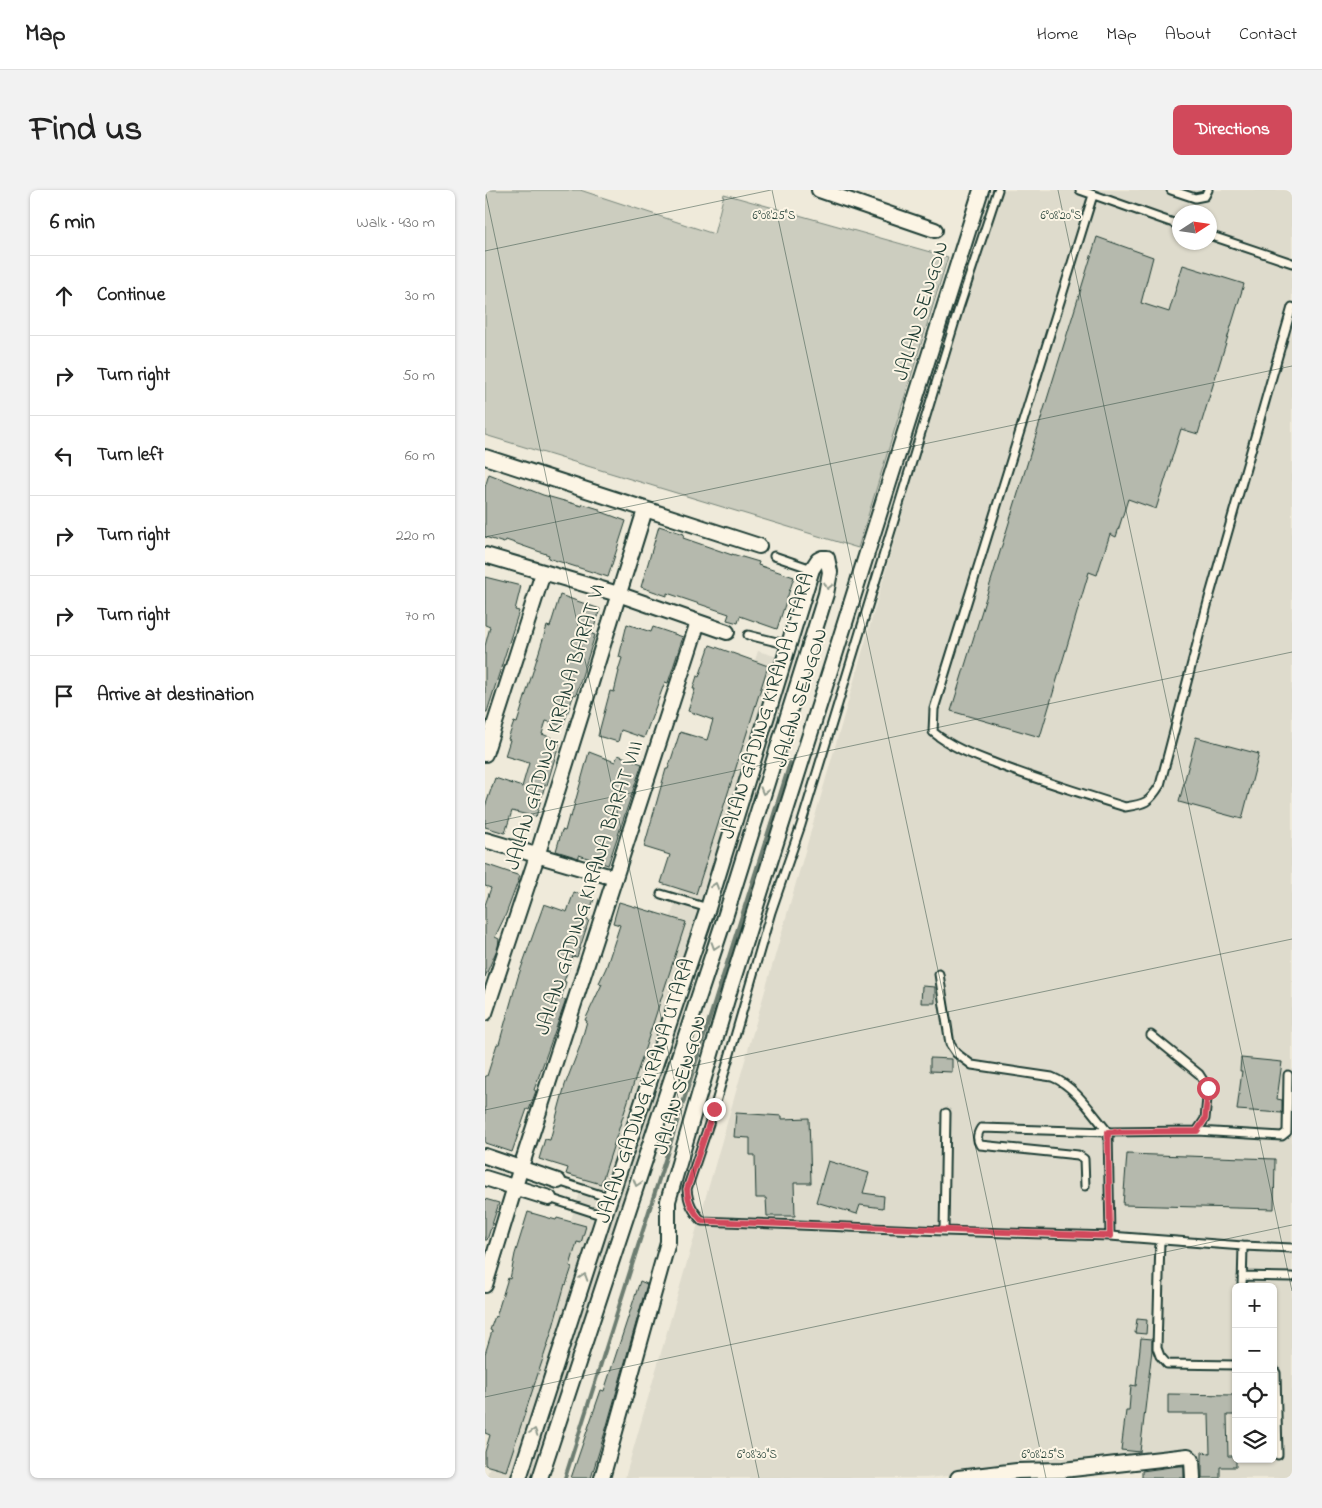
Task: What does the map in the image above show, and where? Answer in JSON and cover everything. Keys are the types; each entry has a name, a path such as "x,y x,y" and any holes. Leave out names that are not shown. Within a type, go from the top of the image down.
{"street":[{"path":"819,190 935,230"},
{"name":"JALAN SENGON","path":"602,1478 668,1242 668,1201 730,988 981,190"},
{"path":"485,457 759,546"},
{"name":"JALAN GADING KIRANA BARAT VI","path":"485,1013 537,856 645,510"},
{"path":"485,555 618,594 727,632"},
{"name":"JALAN GADING KIRANA UTARA","path":"519,1478 603,1216 708,908 812,569 818,560 827,558 829,580 726,914 540,1478"},
{"path":"485,754 543,573"},
{"name":"JALAN GADING KIRANA BARAT VIII","path":"485,1285 521,1167 698,622"},
{"path":"789,645 807,651"},
{"path":"485,840 615,878"},
{"path":"708,908 726,914"},
{"path":"485,1156 557,1181"},
{"path":"485,1178 549,1198"},
{"path":"610,1198 630,1204"},
{"path":"603,1216 624,1223"},
{"path":"958,1478 1110,1471 1188,1456 1192,1460 1193,1478"}],"lane":[{"path":"998,190 959,308 801,825 771,912 714,1109 687,1189 688,1200 692,1210 702,1221 1110,1236 1291,1248"},
{"path":"1079,190 1172,223"},
{"path":"1171,190 1195,198 1205,196 1208,190"},
{"path":"1093,195 934,709 933,732 944,741 1022,774 1125,807 1142,805 1151,799 1160,785 1209,598 1292,307"},
{"path":"1217,238 1292,263"},
{"path":"774,556 812,569"},
{"path":"748,635 789,645"},
{"path":"661,894 708,908"},
{"path":"939,974 949,1044 956,1053 971,1065 1052,1077 1061,1081 1076,1094 1108,1132 1110,1236"},
{"path":"1151,1035 1199,1074 1208,1088 1205,1119 1197,1131"},
{"path":"1085,1186 1084,1159 1078,1155 980,1145 977,1140 978,1133 981,1128 1108,1132 1197,1131 1282,1136 1287,1132 1288,1075"},
{"path":"944,1231 946,1113"},
{"path":"557,1181 610,1198"},
{"path":"549,1198 603,1216"},
{"path":"1160,1240 1157,1348 1159,1356 1167,1364 1232,1365"},
{"path":"1242,1283 1243,1246"},
{"path":"1242,1276 1289,1277"},
{"path":"1276,1373 1277,1418"}],"shaded area":[{"path":"485,190 580,190 714,234 724,194 948,257 858,548 485,435"},
{"path":"995,190 1292,190 1292,1478 1195,1478 1193,1453 926,1478 625,1478"},
{"path":"758,651 794,662 536,1478 486,1478"}],"building":[{"path":"1097,237 1153,257 1141,303 1169,312 1183,265 1244,284 1198,434 1181,429 1156,509 1128,499 1116,537 1110,534 1097,575 1089,572 1040,737 951,711"},
{"path":"489,474 543,495 599,509 599,511 626,521 608,577 548,558 549,555 506,540 504,543 485,537 485,487"},
{"path":"659,526 684,534 683,538 759,562 758,565 794,577 777,629 740,616 738,623 727,620 729,614 667,593 667,596 641,587"},
{"path":"485,577 521,586 515,610 519,611 487,712 485,712 485,646 490,627 485,625"},
{"path":"560,595 600,609 592,634 595,635 576,695 574,694 563,726 546,721 542,734 560,741 536,817 512,811 505,833 485,827 485,807 495,778 522,787 529,763 505,756 510,740 508,739 514,722 517,723 547,626 550,627"},
{"path":"627,624 651,632 653,627 683,637 668,683 665,682 644,738 621,730 618,742 598,736 610,691 614,692 622,658 619,657"},
{"path":"710,645 768,666 696,894 661,883 670,855 644,847 666,769 668,769 680,732 707,740 713,720 688,711 697,676 699,677"},
{"path":"1196,737 1259,754 1242,819 1179,802"},
{"path":"589,752 615,762 618,755 642,764 608,865 579,855 579,858 556,851 562,830 565,831 569,816 571,817"},
{"path":"485,864 520,876 495,937 499,939 498,947 485,977 485,905 491,888 485,886"},
{"path":"574,892 594,899 587,919 589,920 577,957 573,956 564,981 566,982 561,999 566,1000 534,1090 536,1091 529,1110 527,1109 512,1152 485,1143 485,1076 487,1076 497,1044 499,1044 518,977 544,904 567,912"},
{"path":"619,902 686,922 601,1184 566,1174 568,1168 539,1159 545,1139 550,1140 565,1085 580,1046 587,1021 585,1020 602,984 599,983 620,925 613,923"},
{"path":"922,986 935,987 935,1003 921,1003"},
{"path":"930,1058 952,1059 952,1072 930,1071"},
{"path":"1241,1058 1282,1062 1277,1099 1282,1100 1282,1113 1237,1110 1242,1071 1240,1071"},
{"path":"736,1113 782,1116 782,1119 809,1118 811,1183 794,1183 795,1216 767,1216 766,1198 756,1198 755,1155 750,1155 750,1138 734,1137"},
{"path":"1127,1154 1275,1159 1274,1209 1123,1205"},
{"path":"828,1161 869,1173 863,1193 884,1196 883,1208 860,1205 857,1214 816,1202"},
{"path":"485,1199 499,1203 487,1240 485,1240"},
{"path":"528,1212 586,1226 581,1243 577,1242 570,1266 572,1267 506,1471 485,1465 485,1452 490,1435 485,1433 485,1354 492,1331 490,1330 508,1278 510,1279 515,1254"},
{"path":"640,1281 647,1284 591,1478 571,1478 601,1390 604,1391"},
{"path":"1137,1319 1147,1320 1146,1334 1135,1333"},
{"path":"1141,1338 1152,1339 1152,1350 1140,1452 1121,1450 1126,1411 1129,1411 1131,1385 1136,1386"},
{"path":"1168,1394 1232,1395 1232,1415 1227,1415 1228,1456 1232,1456 1232,1463 1236,1463 1236,1467 1220,1467 1220,1478 1202,1478 1202,1452 1210,1453 1209,1414 1168,1414"},
{"path":"1184,1466 1184,1478 1142,1478 1142,1471"}],"waterway":[{"path":"565,1478 790,763"}],"route":[{"path":"714,1109 687,1189 688,1200 692,1210 702,1221 1110,1236 1108,1132 1197,1131 1205,1119 1208,1088"}]}
